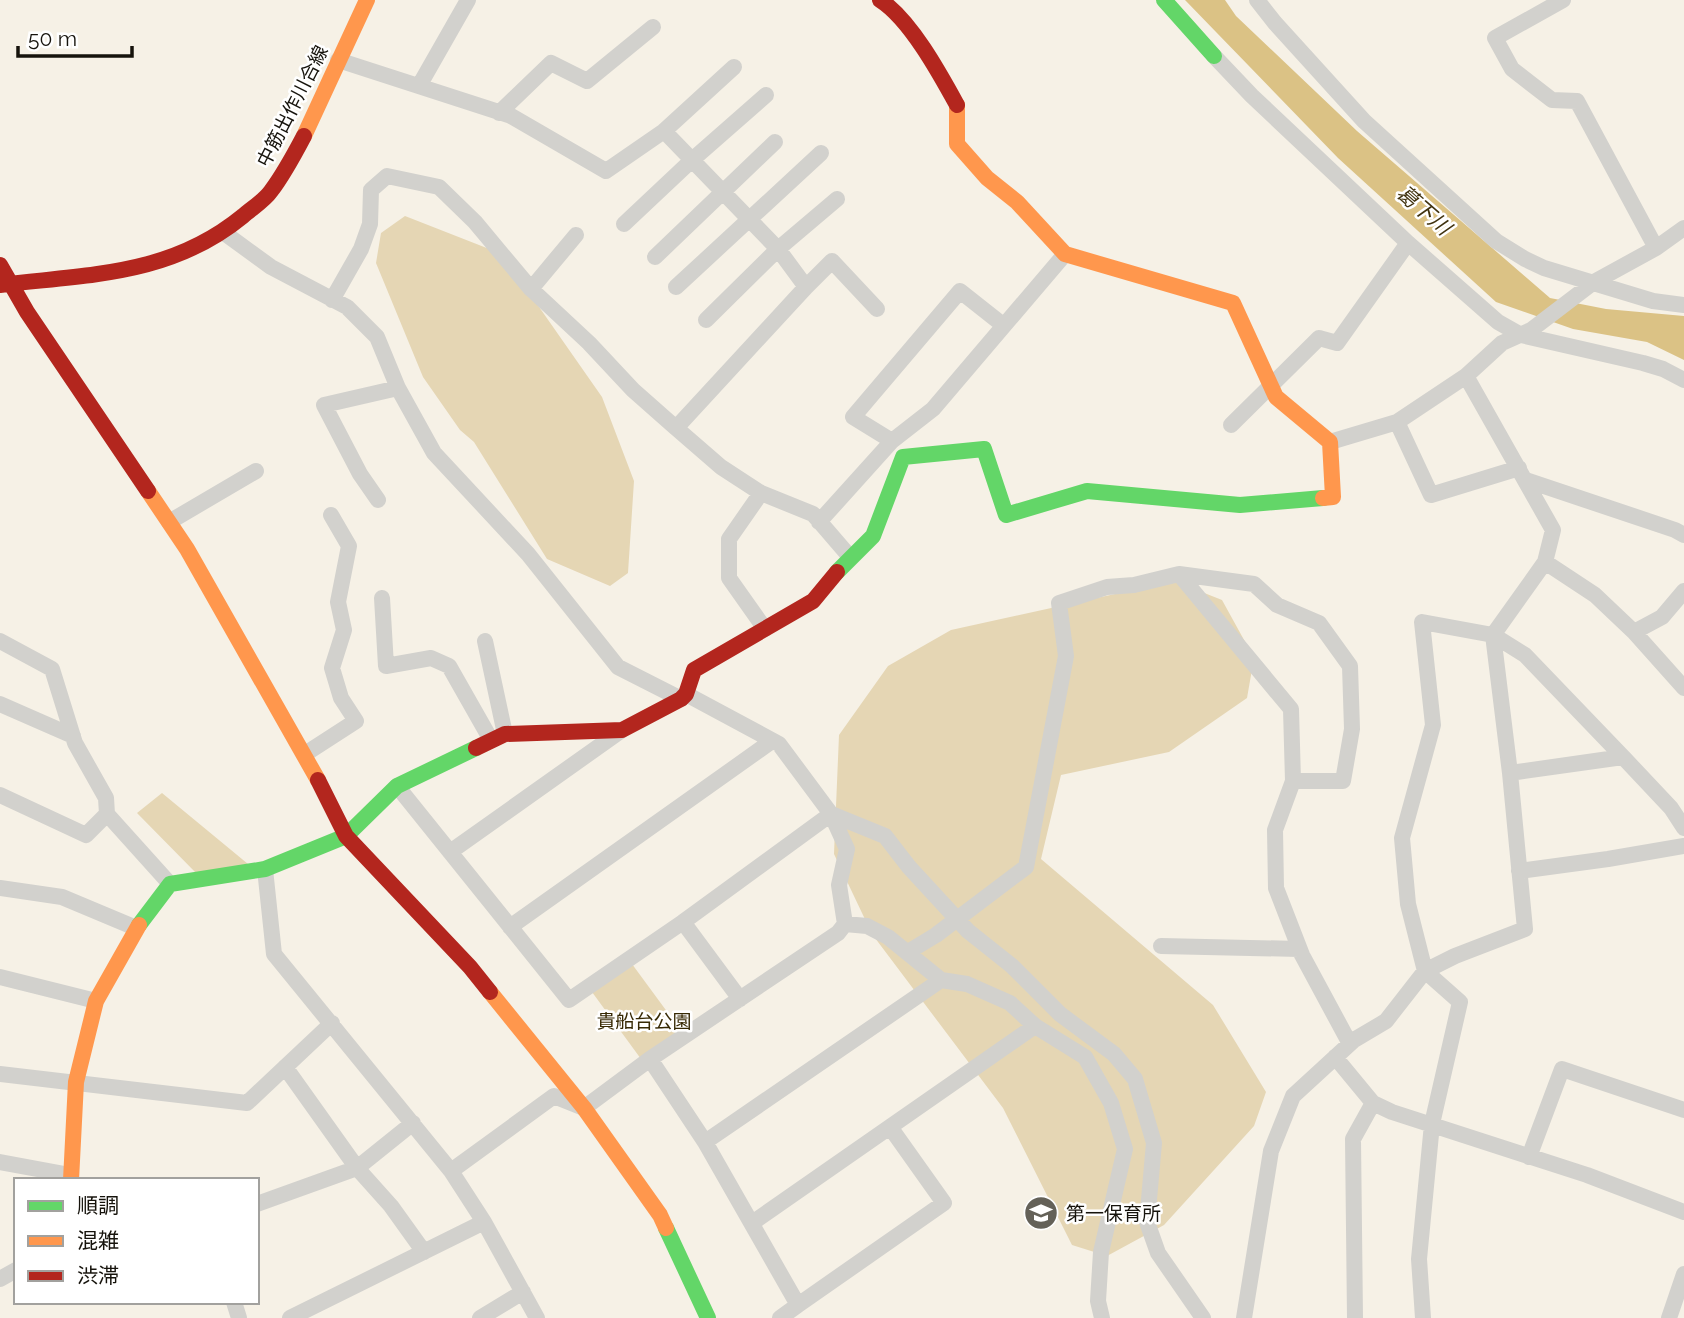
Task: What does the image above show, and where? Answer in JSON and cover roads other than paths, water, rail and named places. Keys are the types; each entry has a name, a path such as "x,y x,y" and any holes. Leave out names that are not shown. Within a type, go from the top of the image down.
{"street":[{"name":"中筋出作川合線","path":"5,284 140,268 191,250 223,232 269,194 282,177 309,126 367,0"},
{"path":"419,86 468,0"},
{"path":"450,852 622,730 684,696 694,670 813,601 850,556 873,536 903,457 984,449 1006,515 1087,491 1240,505 1333,497 1329,442 1276,397 1233,303 1065,254 1017,202 986,178 957,144 957,105 924,50 891,7 880,0"},
{"path":"1164,0 1252,96 1482,311 1526,332 1643,363 1684,380"},
{"path":"1257,0 1364,121 1496,240 1544,268 1653,301 1684,305"},
{"path":"1563,0 1494,38 1512,69 1552,100 1577,101 1656,248"},
{"path":"499,113 551,63 587,81 653,27"},
{"path":"338,60 511,116 606,171 664,131 734,67"},
{"path":"624,225 766,95"},
{"path":"664,131 778,249 806,287"},
{"path":"655,257 775,142"},
{"path":"676,287 821,153"},
{"path":"332,300 361,249 370,224 371,190 387,176 439,187 475,222 531,289 589,343 633,390 722,467 761,494 813,514 850,556"},
{"path":"706,320 778,249 837,199"},
{"path":"1329,442 1397,422 1466,376 1502,343 1526,332 1594,282 1656,248 1684,228"},
{"path":"223,232 271,267 347,307 377,337 398,388 434,453 528,554 618,667 684,696 779,744 831,814 847,849 839,885 845,925 838,933 650,1059 584,1108"},
{"path":"531,289 576,235"},
{"path":"1231,425 1319,338 1337,343 1408,243"},
{"path":"819,522 892,441 933,409 1065,254"},
{"path":"676,428 832,261 877,309"},
{"path":"0,265 5,284 187,549 305,754 346,836 470,967 584,1108 660,1215 708,1318"},
{"path":"892,441 853,417 960,291 1003,325"},
{"path":"1244,1318 1271,1151 1293,1096 1350,1044 1386,1021 1425,971 1455,956 1525,929 1493,635 1545,562 1553,530 1466,376"},
{"path":"378,500 360,474 324,405 398,388"},
{"path":"1397,422 1431,495 1522,474 1684,535"},
{"path":"169,522 256,471"},
{"path":"761,494 729,539 729,579 765,629"},
{"path":"305,754 356,721 341,698 332,668 344,630 338,602 349,546 331,515"},
{"path":"1545,562 1595,595 1634,632 1684,688"},
{"path":"908,952 1026,867 1066,656 1059,603 1107,587 1179,574 1255,584 1278,605 1319,623 1350,666 1352,729 1343,781 1293,781"},
{"path":"1179,574 1291,709 1293,781 1275,830 1276,888 1299,949 1350,1044"},
{"path":"1634,632 1662,617 1684,591"},
{"path":"382,598 386,666 431,658 449,666 498,737"},
{"path":"1423,1318 1419,1259 1432,1124 1460,1002 1425,971 1408,904 1402,838 1433,725 1422,622 1493,635 1525,655 1671,808 1684,828"},
{"path":"0,641 52,669 73,736 106,797 107,814 170,884"},
{"path":"485,641 498,737"},
{"path":"0,704 73,736"},
{"path":"0,1162 70,1177 76,1082 96,1001 136,928 170,884 265,869 346,836 397,786 498,737 622,730"},
{"path":"510,927 772,741"},
{"path":"1510,773 1623,757"},
{"path":"397,786 569,1000 683,922 831,814"},
{"path":"0,795 86,835 107,814"},
{"path":"831,814 885,836 909,867 968,931 1012,966 1060,1014 1114,1054 1135,1079 1154,1143 1147,1223 1158,1253 1203,1318"},
{"path":"1519,871 1684,846"},
{"path":"265,869 274,954 451,1171 484,1222 537,1318"},
{"path":"0,888 62,897 136,928"},
{"path":"683,922 740,999"},
{"path":"845,925 867,926 908,952 941,980 967,985 1010,1003 1035,1026 1085,1057 1111,1103 1125,1149 1101,1252 1098,1301 1102,1318"},
{"path":"1161,946 1299,949"},
{"path":"0,977 96,1001"},
{"path":"705,1142 941,980"},
{"path":"0,1074 247,1103 332,1023"},
{"path":"752,1223 1035,1026"},
{"path":"1085,1057 1114,1054"},
{"path":"1335,1057 1373,1103 1392,1112 1587,1175 1684,1212"},
{"path":"650,1059 705,1142 798,1305"},
{"path":"285,1067 357,1168 391,1206 424,1252"},
{"path":"1529,1157 1562,1069 1684,1110"},
{"path":"451,1171 554,1096 584,1108"},
{"path":"1356,1318 1353,1139 1373,1103"},
{"path":"259,1203 357,1168 413,1123"},
{"path":"780,1318 944,1203 890,1127"},
{"path":"290,1318 484,1222"},
{"path":"1669,1318 1684,1274"},
{"path":"481,1318 523,1292"}],"water":[{"name":"葛下川","path":"1185,0 1225,0 1236,16 1357,131 1550,298 1606,309 1684,316 1684,360 1647,342 1573,329 1496,302 1338,158"}],"place":[{"name":"第一保育所","path":"1041,1213"}],"park label":[{"name":"貴船台公園","path":"644,1021"}]}
